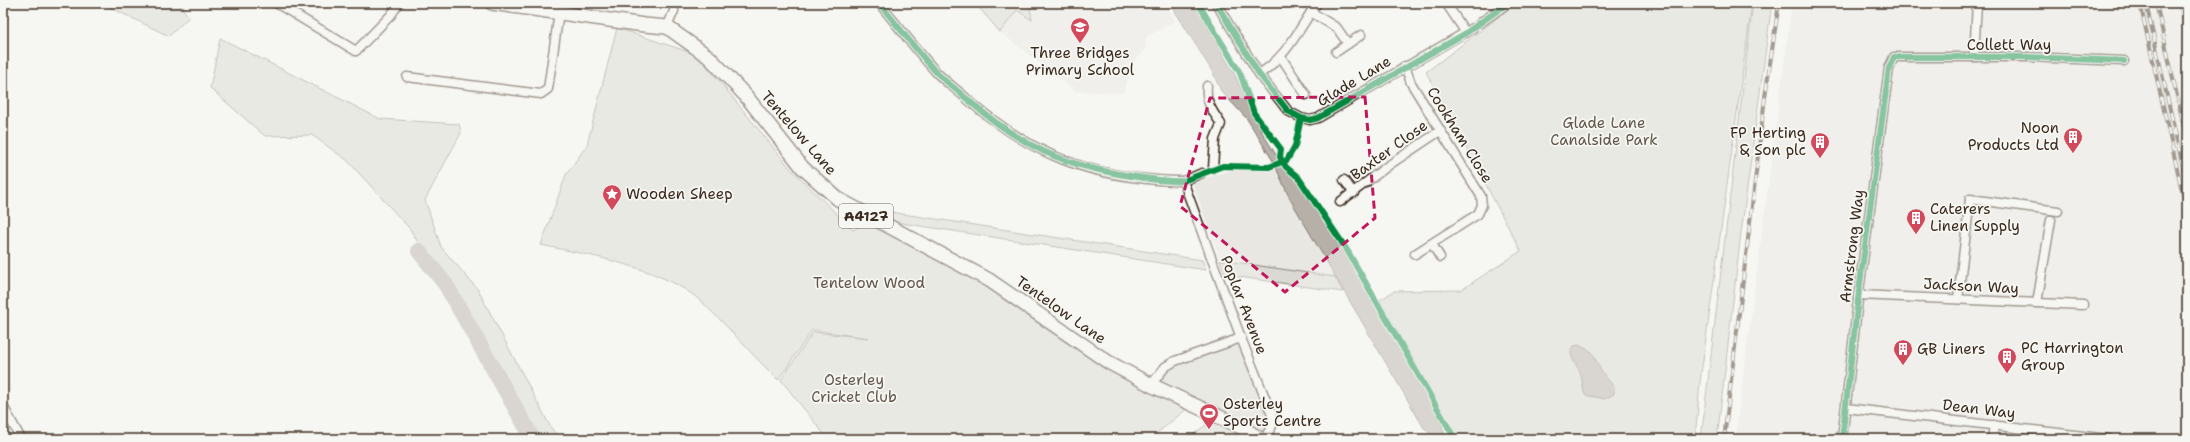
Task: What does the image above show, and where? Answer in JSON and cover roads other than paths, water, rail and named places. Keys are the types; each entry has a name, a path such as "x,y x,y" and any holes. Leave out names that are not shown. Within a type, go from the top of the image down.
{"main road":[{"path":"492,3 644,26 668,27"},
{"name":"Tentelow Lane","path":"668,27 699,48 719,66 746,96 803,168 838,200 989,280 1108,362 1151,385 1236,424 1260,439"}],"street":[{"path":"276,3 356,52 391,15 399,3"},
{"path":"668,27 674,11 674,3"},
{"path":"879,3 938,74 983,113 1024,142 1056,158 1083,167 1158,180 1183,181 1202,173"},
{"name":"Glade Lane","path":"1216,3 1259,74 1288,112 1310,120 1318,118 1406,66 1466,33 1508,3"},
{"path":"1259,74 1281,57 1317,3"},
{"path":"1446,3 1466,33"},
{"path":"1974,57 1977,3"},
{"path":"407,77 541,94 548,90 559,12"},
{"path":"1311,12 1337,28 1348,44"},
{"path":"1336,52 1361,35"},
{"name":"Collett Way","path":"1894,58 1902,56 2027,57 2124,61"},
{"path":"1281,57 1306,95"},
{"name":"Armstrong Way","path":"1842,439 1858,295 1888,68 1894,58"},
{"name":"Cookham Close","path":"1406,66 1411,83 1481,196 1482,205 1478,214 1415,254"},
{"path":"1207,86 1206,96 1221,124 1215,139 1214,168"},
{"name":"Baxter Close","path":"1340,202 1440,131"},
{"name":"Baxter Close","path":"1344,180 1354,193"},
{"name":"Poplar Avenue","path":"1183,181 1241,338 1272,415 1272,426 1264,439"},
{"path":"1958,299 1970,199 2058,211"},
{"path":"2037,303 2051,220"},
{"path":"1432,244 1440,257"},
{"name":"Jackson Way","path":"1858,295 2083,305"},
{"path":"1151,385 1165,367 1175,361 1241,338"},
{"path":"3,406 21,439"},
{"name":"Dean Way","path":"1846,408 2109,439"},
{"path":"1992,439 1994,425"}],"waterway":[{"path":"419,251 446,285 533,439"}],"railway":[{"path":"1724,439 1765,97 1779,3"},
{"path":"2140,3 2187,213"},
{"path":"2146,3 2187,185"},
{"path":"2156,3 2187,140"}],"place":[{"name":"Three Bridges Primary School","path":"1080,44"},
{"name":"Noon Products Ltd","path":"2073,154"},
{"name":"FP Herting & Son plc","path":"1820,159"},
{"name":"Wooden Sheep","path":"612,211"},
{"name":"Caterers Linen Supply","path":"1916,235"},
{"name":"GB Liners","path":"1903,366"},
{"name":"PC Harrington Group","path":"2007,374"},
{"name":"Osterley Sports Centre","path":"1209,430"}],"park label":[{"name":"Glade Lane Canalside Park","path":"1604,132"},
{"name":"Tentelow Wood","path":"869,283"},
{"name":"Osterley Cricket Club","path":"854,388"}]}
